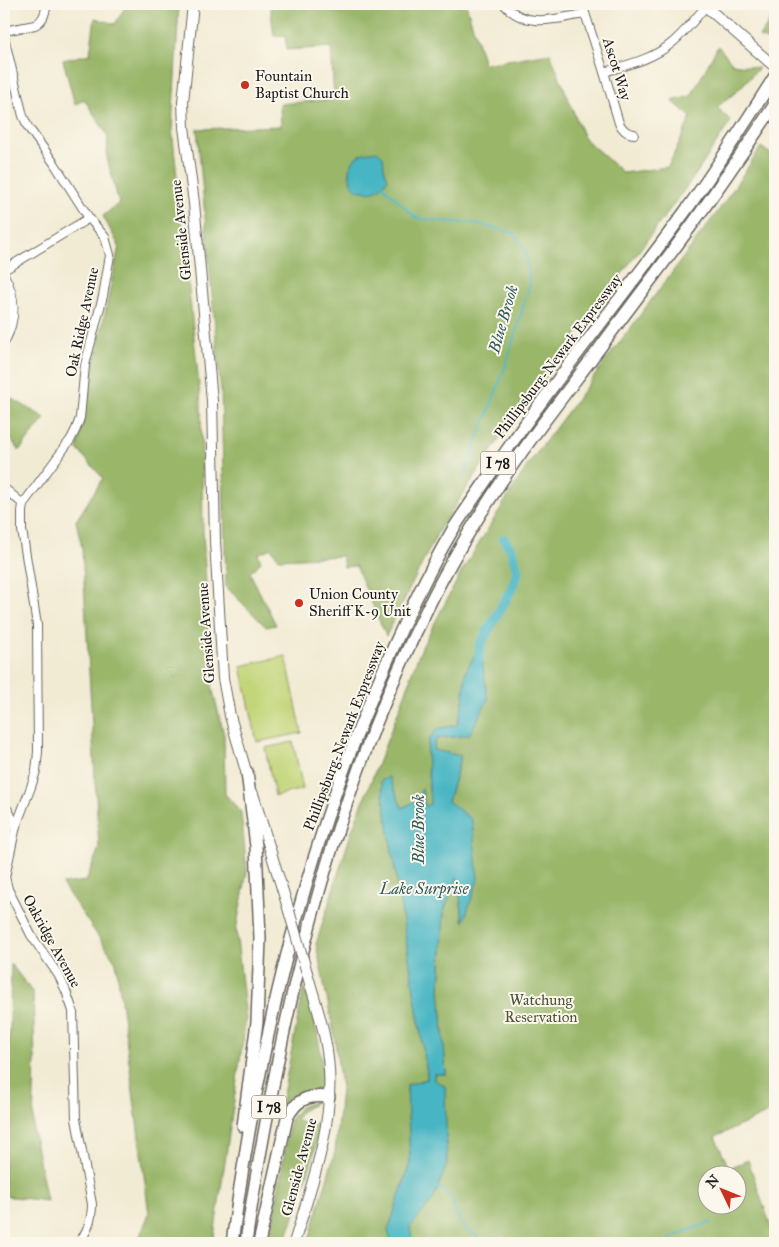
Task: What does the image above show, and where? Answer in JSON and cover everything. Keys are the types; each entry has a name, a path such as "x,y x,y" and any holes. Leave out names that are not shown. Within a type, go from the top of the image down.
{"highway":[{"name":"Phillipsburg-Newark Expressway","path":"232,1243 256,1097 303,895 350,752 395,642 433,564 453,530 515,437 686,211 775,76"},
{"name":"Phillipsburg-Newark Expressway","path":"246,1243 270,1100 290,1003 311,920 336,836 369,740 407,651 446,572 491,497 533,436 690,228 775,104"},
{"path":"241,1182 237,1169 256,1032 260,938 256,846 247,772"},
{"path":"258,1243 287,1118 294,1107 304,1099 313,1096 330,1097"}],"main road":[{"name":"Glenside Avenue","path":"193,4 183,102 184,133 194,203 212,401 215,541 223,678 230,716 307,973 326,1046 329,1068 330,1097 327,1125 322,1149 294,1243"},
{"path":"704,5 775,67"},
{"path":"4,277 10,293 13,310 10,327 4,340"}],"street":[{"path":"4,31 39,23 45,15 47,4"},
{"path":"504,4 520,17 537,21 585,14"},
{"name":"Ascot Way","path":"582,4 619,123 628,133 634,134"},
{"path":"604,72 658,53 672,43 704,5"},
{"name":"Oak Ridge Avenue","path":"4,37 23,116 28,127 54,163 89,218 105,237 110,255 103,296 85,365 80,418 71,439 23,504"},
{"path":"4,82 14,76"},
{"path":"4,270 89,218"},
{"path":"4,488 23,504"},
{"name":"Oakridge Avenue","path":"23,504 22,530 36,625 38,752 32,787 16,826 4,878 8,890 32,935 59,976 73,1011 76,1119 92,1204 88,1227 78,1243"},
{"path":"6,808 23,809"},
{"path":"6,808 16,826"}],"green space":[{"path":"127,4 179,4 172,129 201,404 203,532 212,687 224,735 225,794 241,812 247,872 236,930 246,1019 213,1243 137,1243 149,1214 116,962 62,884 86,881 99,848 82,548 76,521 103,478 77,449 119,246 103,216 119,203 107,158 108,136 84,99 75,105 63,60 90,54 95,18 115,24"},
{"path":"270,4 466,4 484,64 550,53 584,138 623,173 668,167 691,117 672,101 691,96 718,46 733,64 759,68 736,92 717,107 731,121 696,174 500,438 438,532 386,636 356,566 344,567 342,556 279,559 271,548 258,554 261,562 250,573 276,625 266,627 226,587 221,392 197,129 281,126 280,104 334,99 331,47 287,50 285,35 274,36"},
{"path":"775,13 775,43 759,37"},
{"name":"Watchung Reservation","path":"761,147 775,157 775,1110 715,1137 727,1164 696,1164 696,1214 746,1214 746,1164 738,1164 748,1160 775,1239 768,1243 412,1243 410,1227 433,1200 445,1087 434,1080 434,1074 446,1074 440,989 444,911 457,876 463,920 472,820 448,802 461,756 433,750 436,739 469,735 466,671 463,704 457,725 437,729 427,751 430,804 425,807 422,790 414,802 402,808 389,777 381,781 427,1073 427,1079 407,1085 410,1163 388,1231 392,1243 308,1243 335,1152 341,1089 334,1033 316,944 352,830 422,647 462,571 527,466 724,203"},
{"path":"11,398 45,418 19,451 4,428"},
{"path":"286,656 302,733 257,742 241,666"},
{"path":"293,742 303,789 275,796 265,748"},
{"path":"11,964 33,993 35,1059 33,1130 47,1201 4,1196 4,1101 10,1029"},
{"path":"304,986 318,1037 322,1063 322,1089 302,1094 286,1107 281,1105"},
{"path":"314,1102 313,1105 300,1113 296,1121 321,1125 295,1214 285,1243 267,1243 274,1217 290,1120 300,1107"}],"water":[{"path":"377,151 383,156 384,168 388,179 375,191 357,190 351,184 349,169 356,157 364,153"},
{"name":"Lake Surprise","path":"480,645 488,700 469,735 436,739 433,750 461,756 448,801 472,820 478,879 464,922 457,877 444,911 440,989 446,1074 434,1074 434,1080 445,1086 447,1164 433,1200 410,1227 412,1243 392,1243 388,1231 410,1163 407,1085 427,1079 427,1073 381,781 389,777 402,808 414,802 422,789 425,806 430,804 427,751 429,739 437,729 457,725 463,704 466,671"}],"waterway":[{"name":"Blue Brook","path":"382,185 416,218 474,223 514,233 525,250 530,284 505,368 464,475"},
{"name":"Blue Brook","path":"479,658 480,645 512,588 518,571 511,549 504,539"},
{"path":"435,1187 447,1193 450,1197 461,1223 474,1235 490,1243"},
{"path":"664,1243 679,1234 711,1222"}],"place":[{"name":"Fountain Baptist Church","path":"245,85"},
{"name":"Union County Sheriff K-9 Unit","path":"299,603"}]}
